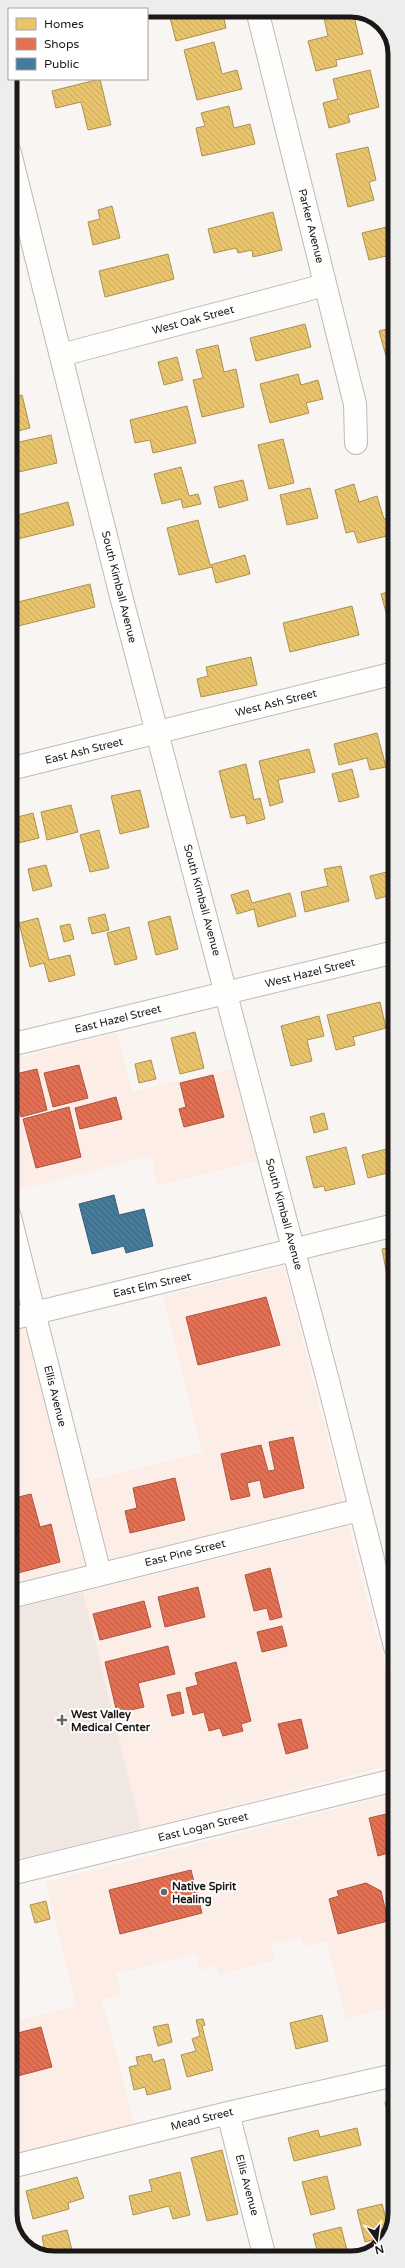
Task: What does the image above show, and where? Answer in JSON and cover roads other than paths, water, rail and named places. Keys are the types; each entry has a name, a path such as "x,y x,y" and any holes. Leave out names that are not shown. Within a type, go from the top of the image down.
{"street":[{"name":"Parker Avenue","path":"259,17 355,404 356,443"},
{"name":"South Kimball Avenue","path":"17,181 157,732 388,1620"},
{"name":"West Oak Street","path":"61,354 325,285"},
{"name":"West Ash Street","path":"157,732 388,675"},
{"name":"East Ash Street","path":"17,767 157,732"},
{"name":"West Hazel Street","path":"226,993 388,954"},
{"name":"East Hazel Street","path":"17,1043 226,993"},
{"name":"East Elm Street","path":"17,1317 388,1227"},
{"name":"Ellis Avenue","path":"17,1246 100,1574"},
{"name":"East Pine Street","path":"17,1595 359,1510"},
{"name":"East Logan Street","path":"17,1872 388,1782"},
{"name":"Mead Street","path":"17,2165 228,2113 388,2077"},
{"name":"Ellis Avenue","path":"228,2113 263,2251"}],"place":[{"name":"West Valley Medical Center","path":"62,1720"},
{"name":"Native Spirit Healing","path":"164,1892"}]}
